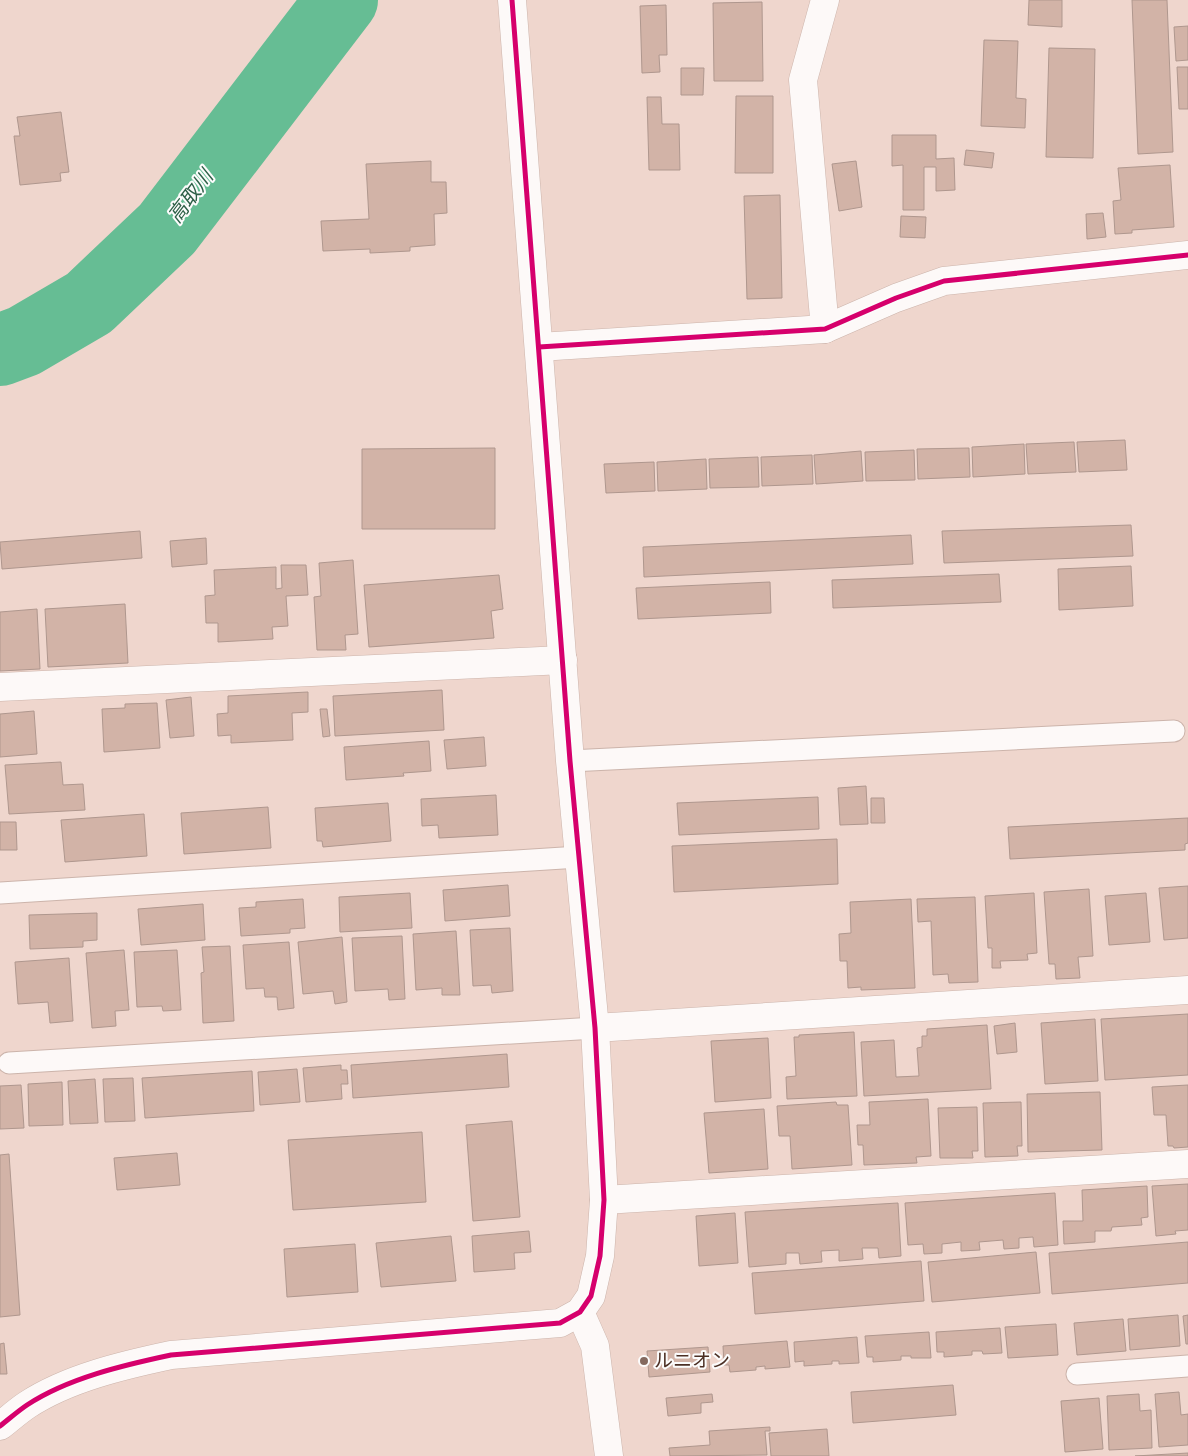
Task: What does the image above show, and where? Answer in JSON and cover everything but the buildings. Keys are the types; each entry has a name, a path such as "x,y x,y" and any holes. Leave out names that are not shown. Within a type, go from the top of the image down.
{"street":[{"path":"0,1426 28,1404 86,1377 171,1355 560,1323 580,1312 590,1296 600,1256 604,1200 595,1028 570,761 512,0"},
{"path":"825,0 803,80 825,329"},
{"path":"539,348 825,329 896,298 944,281 1188,254"},
{"path":"0,687 563,660"},
{"path":"595,1028 1188,990"},
{"path":"604,1200 1188,1164"},
{"path":"580,1312 595,1346 609,1456"}],"lane":[{"path":"570,761 1174,731"},
{"path":"0,892 579,857"},
{"path":"9,1063 595,1028"},
{"path":"1077,1374 1188,1366"}],"waterway":[{"name":"高取川","path":"0,350 24,341 89,303 167,229 342,0"}],"cycle path":[{"path":"0,1426 27,1405 60,1387 116,1368 171,1355 560,1323 580,1312 591,1296 600,1256 604,1200 595,1028 570,761 512,0"},
{"path":"539,347 825,329 896,298 944,281 1188,255"}],"place":[{"name":"ルニオン","path":"644,1361"}]}
